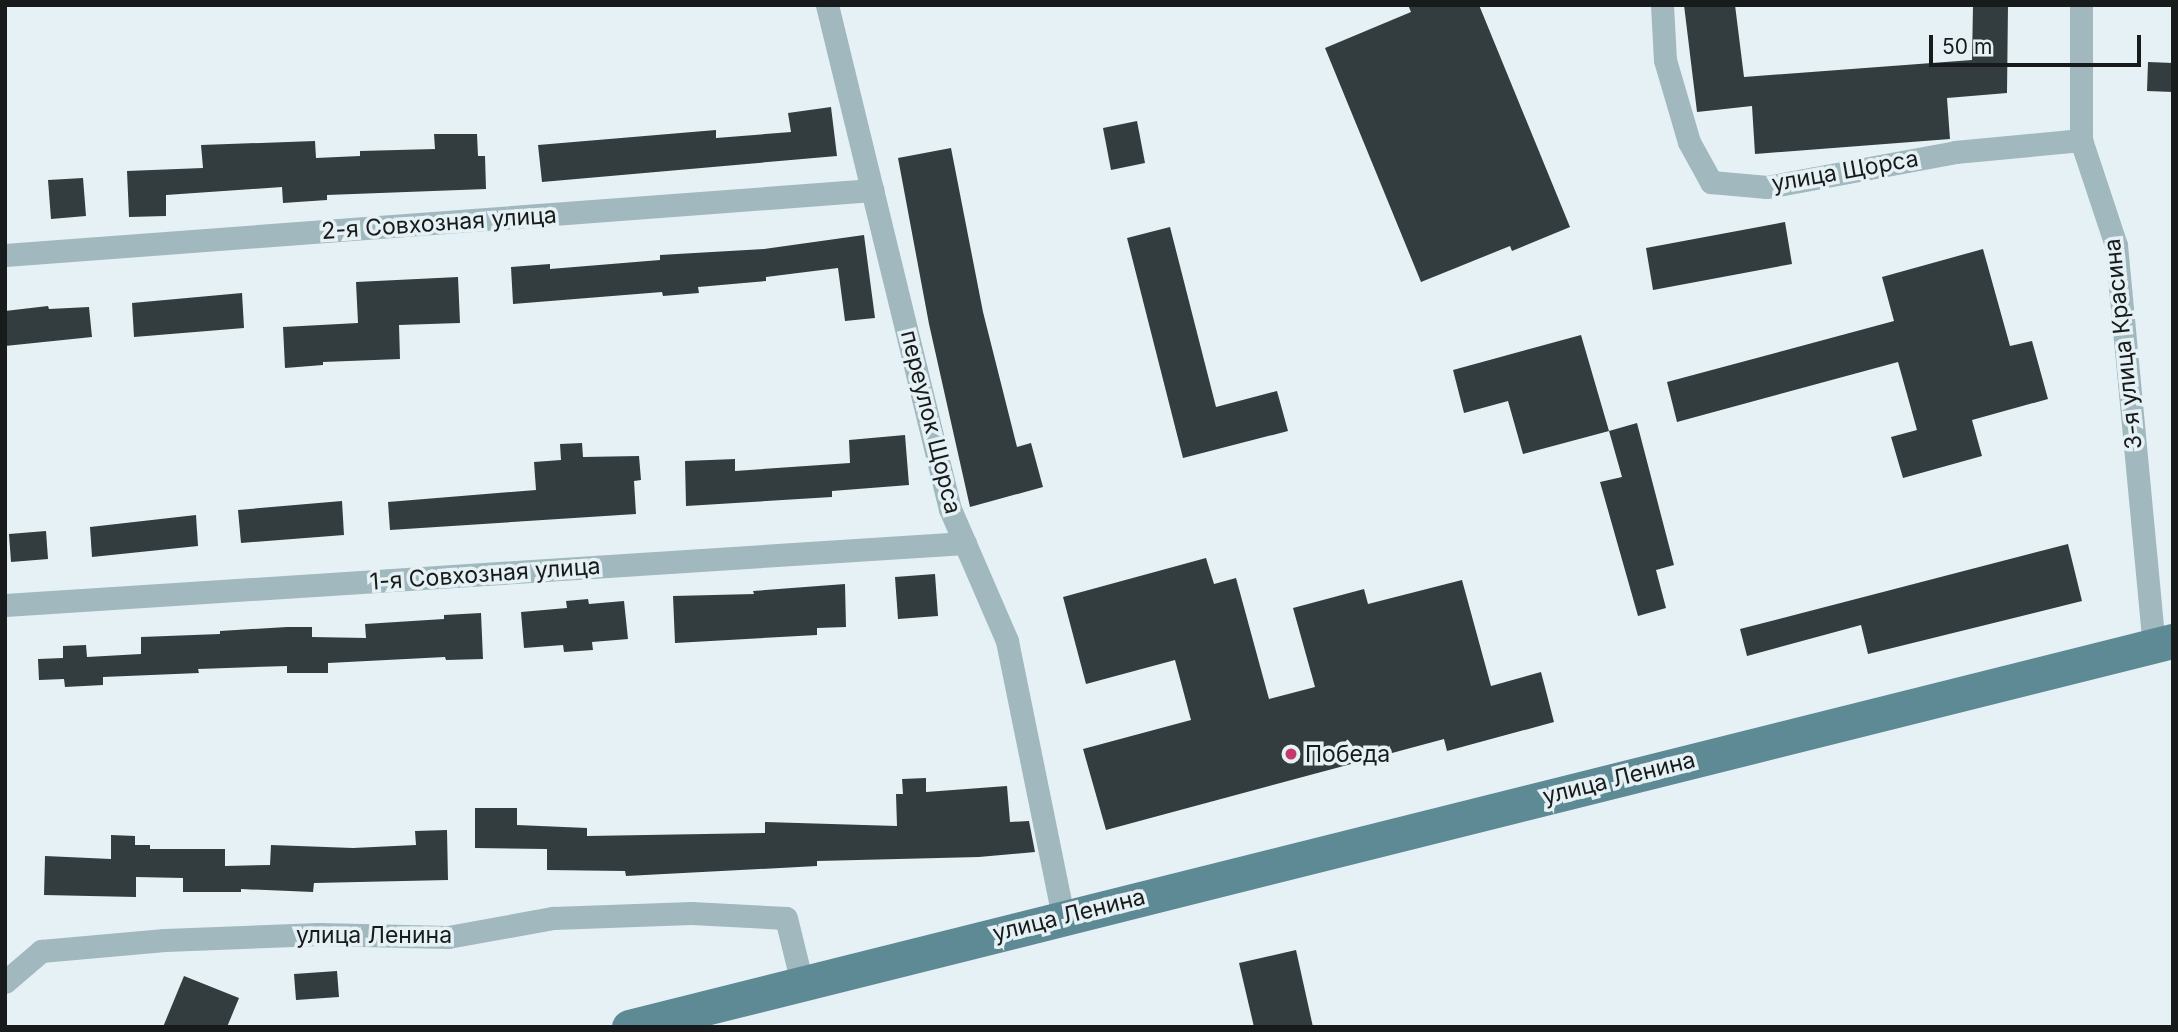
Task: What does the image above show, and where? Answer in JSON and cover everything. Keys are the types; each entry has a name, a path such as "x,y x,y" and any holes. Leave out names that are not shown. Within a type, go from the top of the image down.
{"main road":[{"name":"улица Ленина","path":"802,983 2163,643"},
{"path":"629,1027 802,983"}],"street":[{"name":"переулок Щорса","path":"827,5 950,509 1007,641 1063,917"},
{"name":"улица Щорса","path":"1662,5 1665,60 1689,142 1712,182 1767,187 1955,152 2081,140"},
{"name":"3-я улица Красина","path":"2081,5 2081,140 2116,245 2163,643"},
{"name":"2-я Совхозная улица","path":"5,255 873,190"},
{"name":"1-я Совхозная улица","path":"5,605 965,544"},
{"name":"улица Ленина","path":"5,982 41,951 165,940 319,934 448,937 553,918 691,913 786,918 802,983"}],"building":[{"path":"1408,5 1479,5 1570,227 1512,251 1510,246 1421,282 1325,48 1411,12"},
{"path":"1684,5 1735,5 1744,77 1972,60 1973,5 2008,5 2007,93 1947,98 1950,139 1755,154 1752,106 1697,112"},
{"path":"2148,62 2173,63 2173,92 2147,91"},
{"path":"831,107 837,156 542,182 538,145 716,130 716,138 791,132 788,113"},
{"path":"1137,121 1145,163 1111,170 1103,128"},
{"path":"434,134 477,134 478,156 485,156 486,189 327,195 327,200 283,203 282,187 166,195 166,216 129,217 127,171 203,168 201,145 315,141 316,158 360,156 360,151 435,149"},
{"path":"951,148 983,312 1017,447 1031,443 1043,487 970,507 929,324 898,158"},
{"path":"83,178 86,216 51,219 48,180"},
{"path":"1785,222 1792,264 1653,290 1646,248"},
{"path":"1170,227 1216,407 1277,391 1288,431 1183,458 1127,238"},
{"path":"864,235 875,318 845,321 838,268 766,277 766,281 698,287 699,293 663,296 662,292 513,304 511,267 550,264 550,269 660,260 660,255 764,249"},
{"path":"1983,249 2010,346 2032,341 2048,399 1972,420 1982,456 1903,478 1891,437 1917,430 1898,362 1677,422 1667,382 1894,321 1882,277"},
{"path":"458,277 460,323 399,325 400,359 323,362 323,365 285,368 283,327 358,323 356,282"},
{"path":"242,293 244,328 134,337 132,303"},
{"path":"48,306 49,309 89,307 92,337 5,346 5,311"},
{"path":"1581,335 1609,431 1523,454 1508,401 1464,413 1453,370"},
{"path":"1637,423 1674,565 1656,570 1666,608 1638,616 1600,482 1622,477 1609,431"},
{"path":"905,435 909,485 832,491 832,497 686,506 685,461 735,459 735,471 850,463 849,440"},
{"path":"582,443 583,457 639,456 641,480 634,481 636,514 390,530 388,502 536,490 534,462 561,460 560,444"},
{"path":"342,501 344,535 241,543 238,510"},
{"path":"196,515 198,546 92,557 90,527"},
{"path":"46,531 48,559 11,562 9,534"},
{"path":"2068,544 2082,601 1868,654 1861,625 1747,656 1740,629"},
{"path":"1206,558 1214,584 1236,578 1269,699 1315,687 1293,608 1364,589 1368,604 1462,580 1491,686 1541,672 1554,722 1447,751 1444,739 1106,830 1083,749 1191,720 1175,660 1086,684 1063,597"},
{"path":"935,574 938,616 898,619 895,577"},
{"path":"845,584 846,627 817,628 817,635 675,643 673,596 754,594 753,591"},
{"path":"588,599 589,604 624,601 628,639 592,642 593,650 564,652 563,645 524,648 521,612 567,608 566,601"},
{"path":"481,613 483,659 446,660 445,657 328,663 328,673 287,673 287,666 198,669 199,673 103,677 103,685 65,687 64,679 39,680 38,659 63,658 63,646 86,645 87,657 141,654 141,637 220,634 220,631 287,627 312,627 312,637 366,638 365,624 444,619 444,615"},
{"path":"926,778 926,792 1007,786 1010,822 1029,821 1035,852 979,857 817,861 817,866 626,876 625,871 547,870 547,849 475,848 475,808 517,808 517,825 587,828 587,836 765,833 765,822 897,826 896,794 903,794 902,779"},
{"path":"447,830 448,880 314,883 313,892 241,889 241,892 183,892 183,878 136,877 136,897 44,895 45,856 111,859 111,835 135,836 135,845 150,845 150,849 225,849 225,866 270,865 271,845 353,848 416,845 415,831"},
{"path":"1296,950 1313,1027 1254,1027 1239,963"},
{"path":"337,971 339,997 296,1000 294,974"},
{"path":"184,976 239,998 227,1027 163,1027"}],"place":[{"name":"Победа","path":"1291,754"}]}
